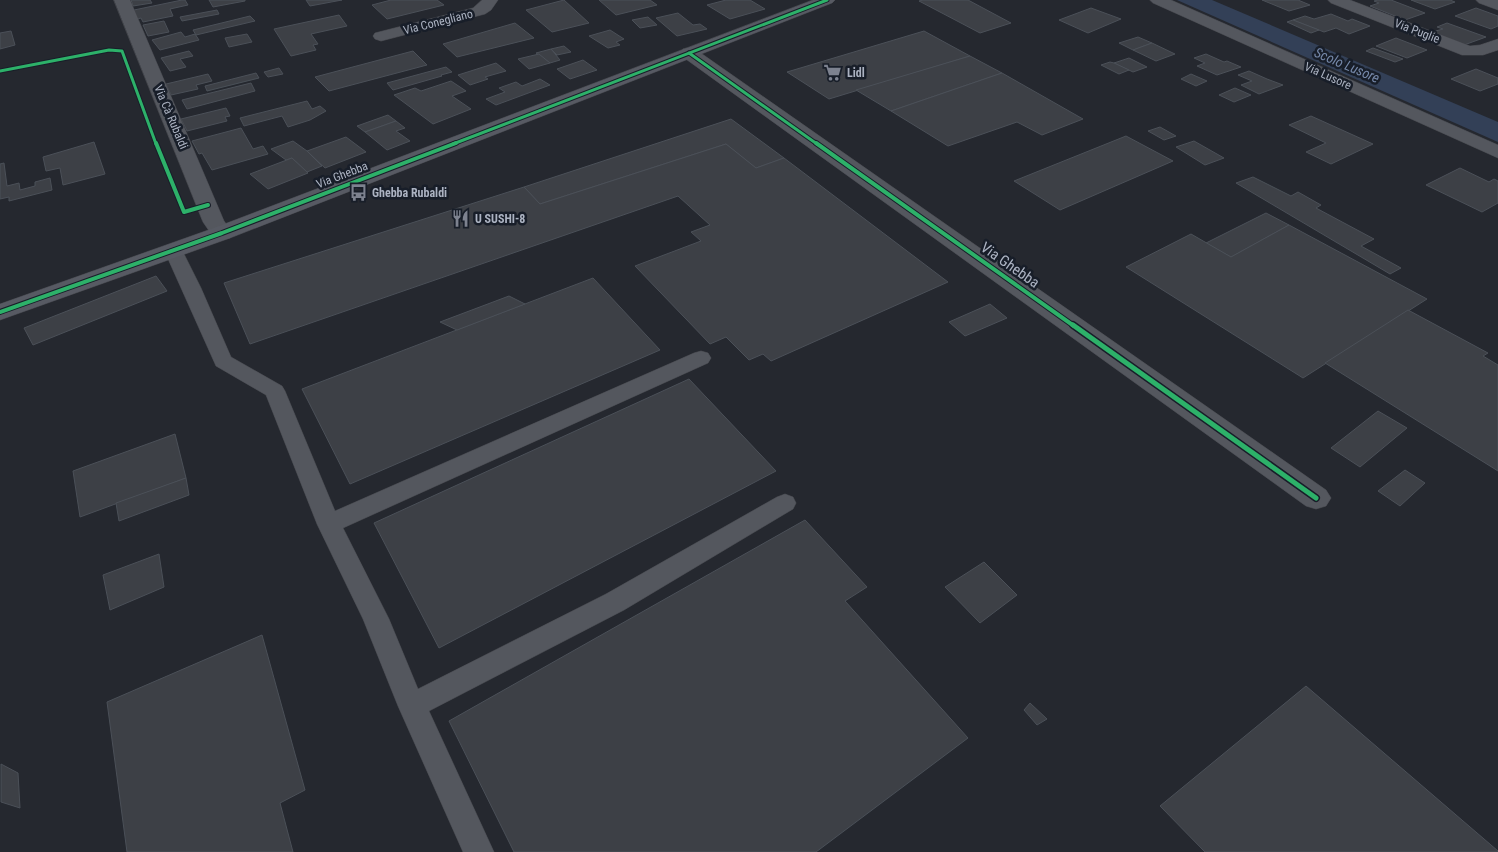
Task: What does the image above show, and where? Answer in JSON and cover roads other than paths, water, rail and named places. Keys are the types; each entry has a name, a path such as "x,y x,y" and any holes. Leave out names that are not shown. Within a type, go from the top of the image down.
{"street":[{"name":"Via Cà Rubaldi","path":"122,0 214,222 222,233"},
{"name":"Via Conegliano","path":"381,36 479,11 486,7 490,0"},
{"name":"Via Ghebba","path":"0,312 222,233 827,0"},
{"name":"Via Lusore","path":"1158,0 1498,152"},
{"name":"Via Puglie","path":"1336,0 1468,51 1493,50"},
{"path":"1484,0 1498,5"},
{"name":"Via Ghebba","path":"689,53 1316,498"}],"lane":[{"path":"173,250 192,288 223,361 275,391 329,524 376,619 412,706 479,852"},
{"path":"329,524 701,358"},
{"path":"412,706 615,602 785,503"}],"water":[{"name":"Scolo Lusore","path":"1177,0 1212,0 1498,122 1498,142"}],"place":[{"name":"Lidl","path":"833,73"},
{"name":"Ghebba Rubaldi","path":"358,193"},
{"name":"U SUSHI-8","path":"461,219"}]}
